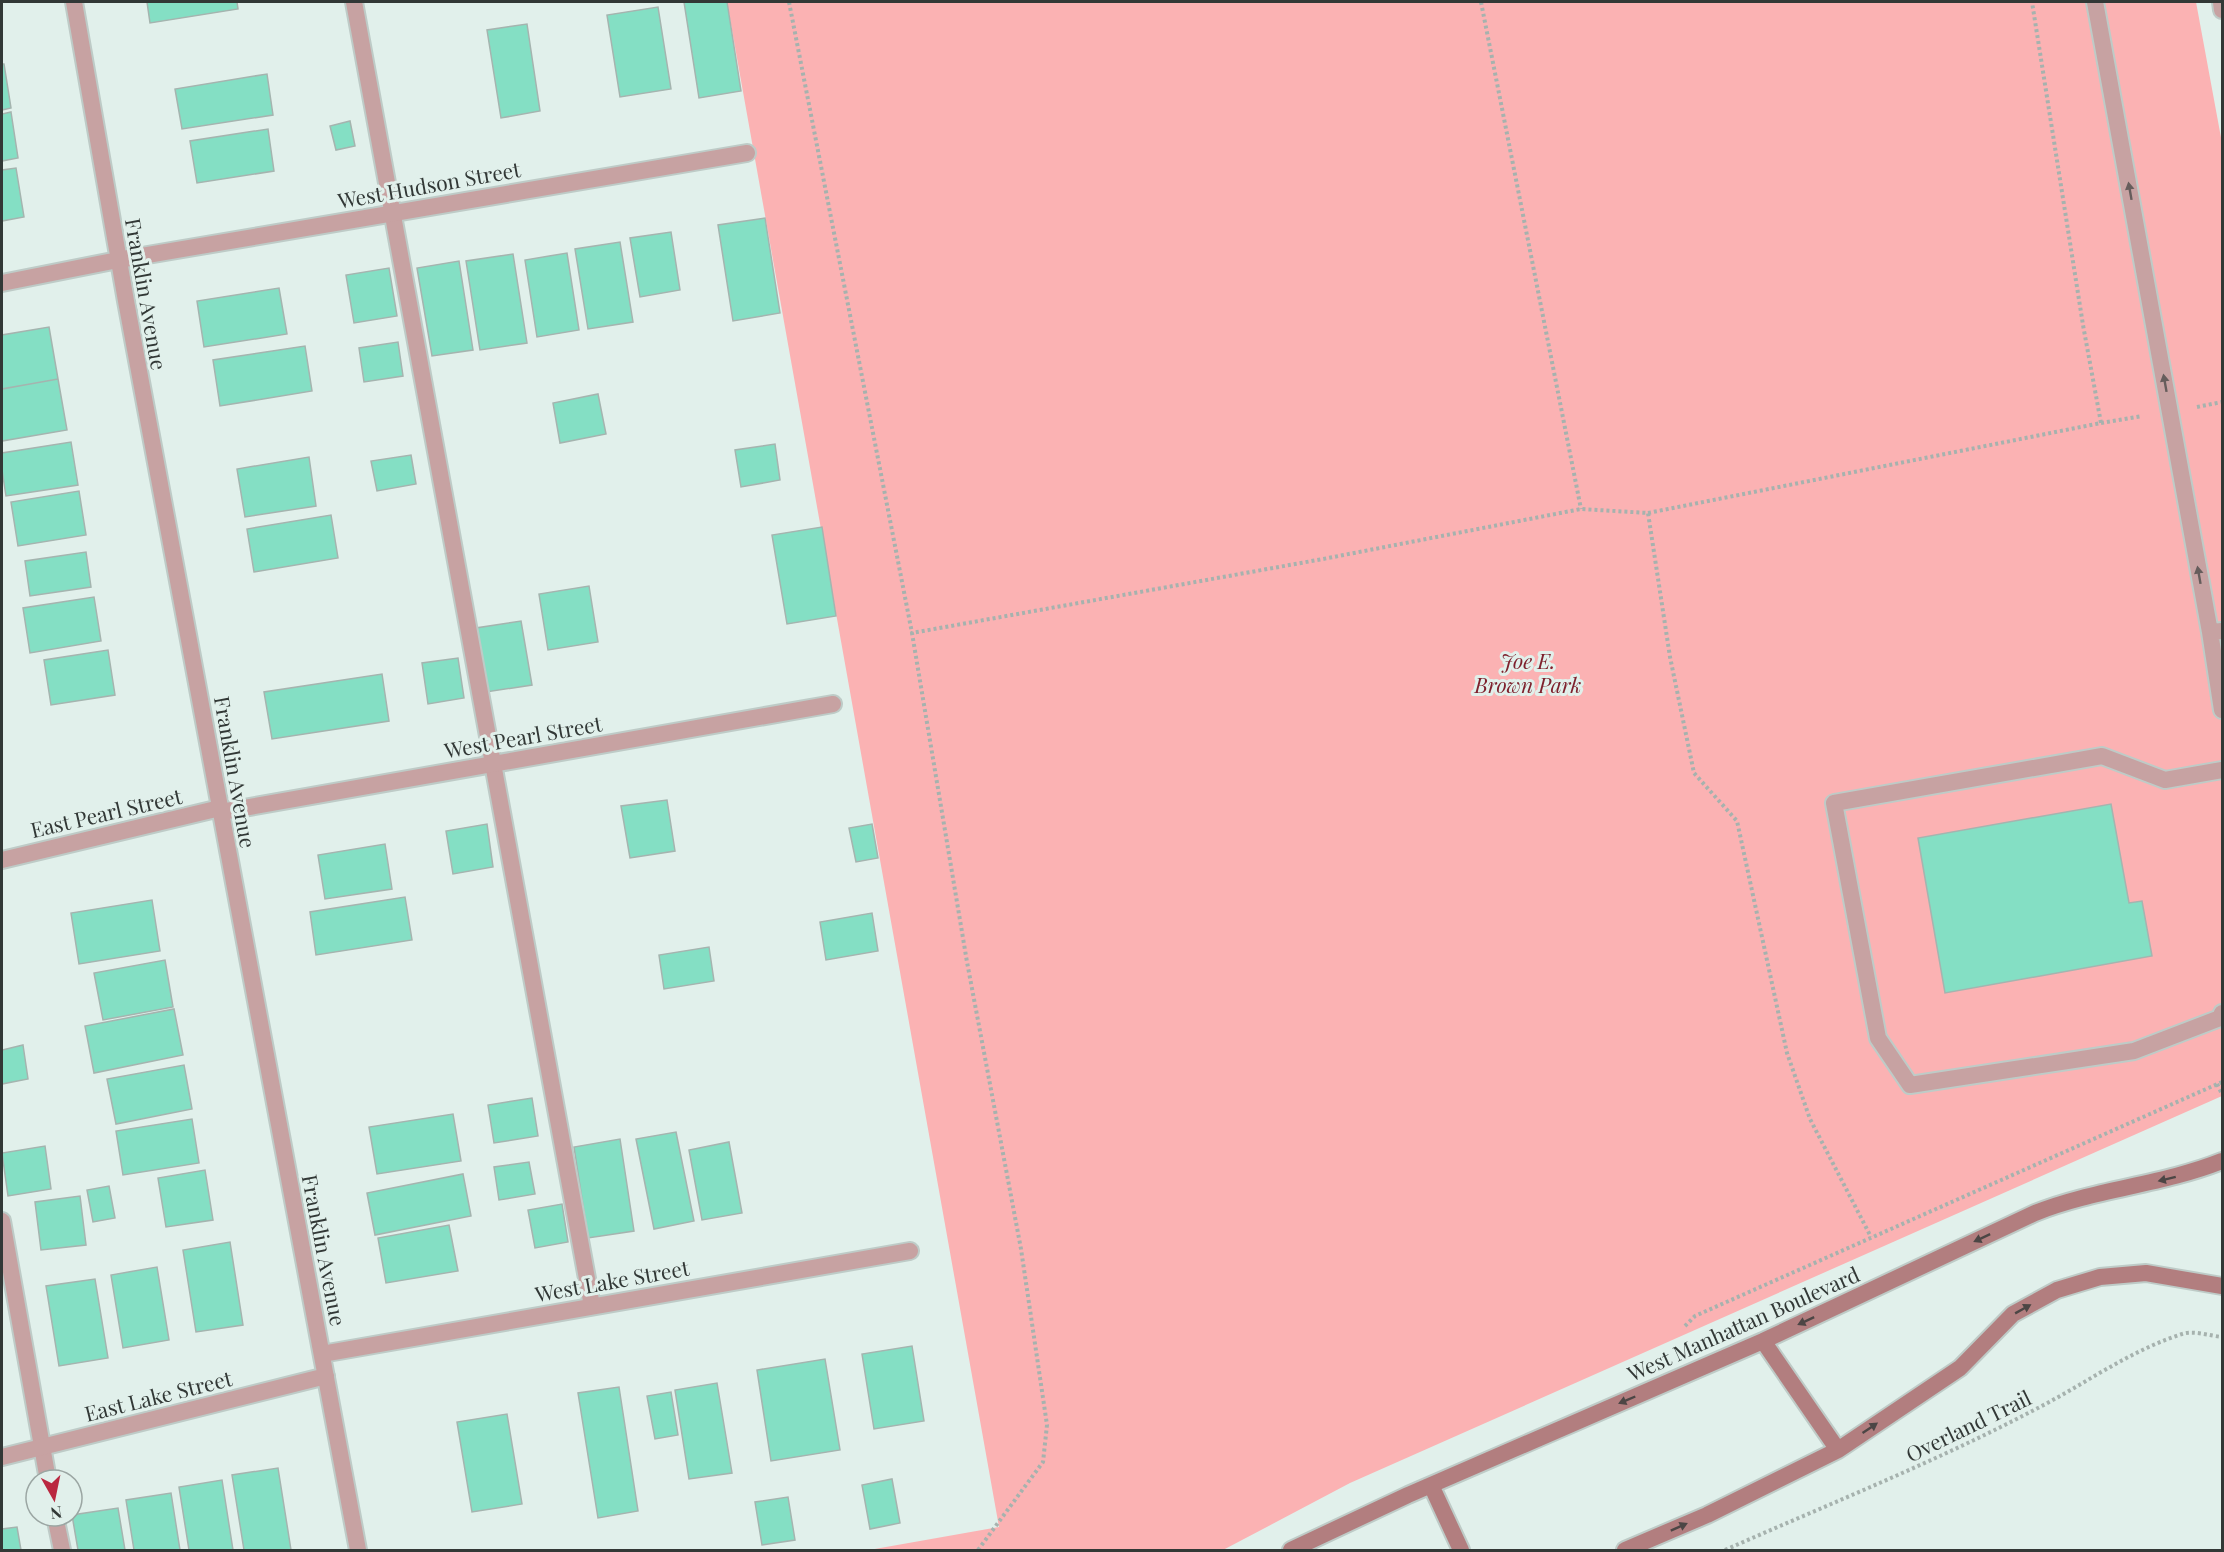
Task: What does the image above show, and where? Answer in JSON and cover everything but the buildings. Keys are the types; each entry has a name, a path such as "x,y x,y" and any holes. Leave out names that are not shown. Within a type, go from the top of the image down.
{"main road":[{"name":"West Manhattan Boulevard","path":"1291,1551 1431,1485 1763,1341 2035,1213 2063,1202 2202,1170 2223,1161"},
{"path":"1625,1551 1707,1515 1838,1450 1960,1368 2013,1314 2057,1290 2100,1277 2146,1273 2223,1286"},
{"path":"1763,1341 1838,1450"},
{"path":"1431,1485 1461,1551"}],"street":[{"name":"Franklin Avenue","path":"74,2 118,260 358,1551"},
{"path":"354,2 592,1306"},
{"path":"2095,2 2216,632 2223,710"},
{"path":"2221,2 2223,10"},
{"name":"West Hudson Street","path":"2,283 118,260 747,153"},
{"name":"West Pearl Street","path":"220,810 492,765 833,704"},
{"path":"2223,770 2165,780 2102,756 1834,803 1878,1038 1910,1085 2134,1050 2220,1017 2223,1013"},
{"name":"East Pearl Street","path":"2,860 220,810"},
{"path":"2,1221 46,1468"},
{"name":"West Lake Street","path":"321,1354 910,1251"},
{"name":"East Lake Street","path":"2,1457 326,1376"},
{"path":"58,1528 62,1551"}],"path":[{"path":"789,2 912,633 967,962 1021,1250 1047,1425 1044,1462 978,1551"},
{"path":"1481,2 1581,508"},
{"path":"2032,2 2052,138 2101,423"},
{"path":"2195,407 2223,402"},
{"path":"912,633 1323,559 1581,508 1648,513 2145,416"},
{"path":"1648,513 1670,657 1694,773 1737,821 1787,1053 1810,1119 1871,1237"},
{"path":"1685,1326 1695,1316 2223,1082"},
{"path":"2217,1083 2223,1094"},
{"name":"Overland Trail","path":"1725,1551 1860,1493 2038,1409 2125,1358 2185,1333 2223,1337"}],"green space":[{"name":"Joe E. Brown Park","path":"727,2 2196,2 2222,143 2222,1096 1350,1483 1223,1550 869,1550 999,1527"}]}
